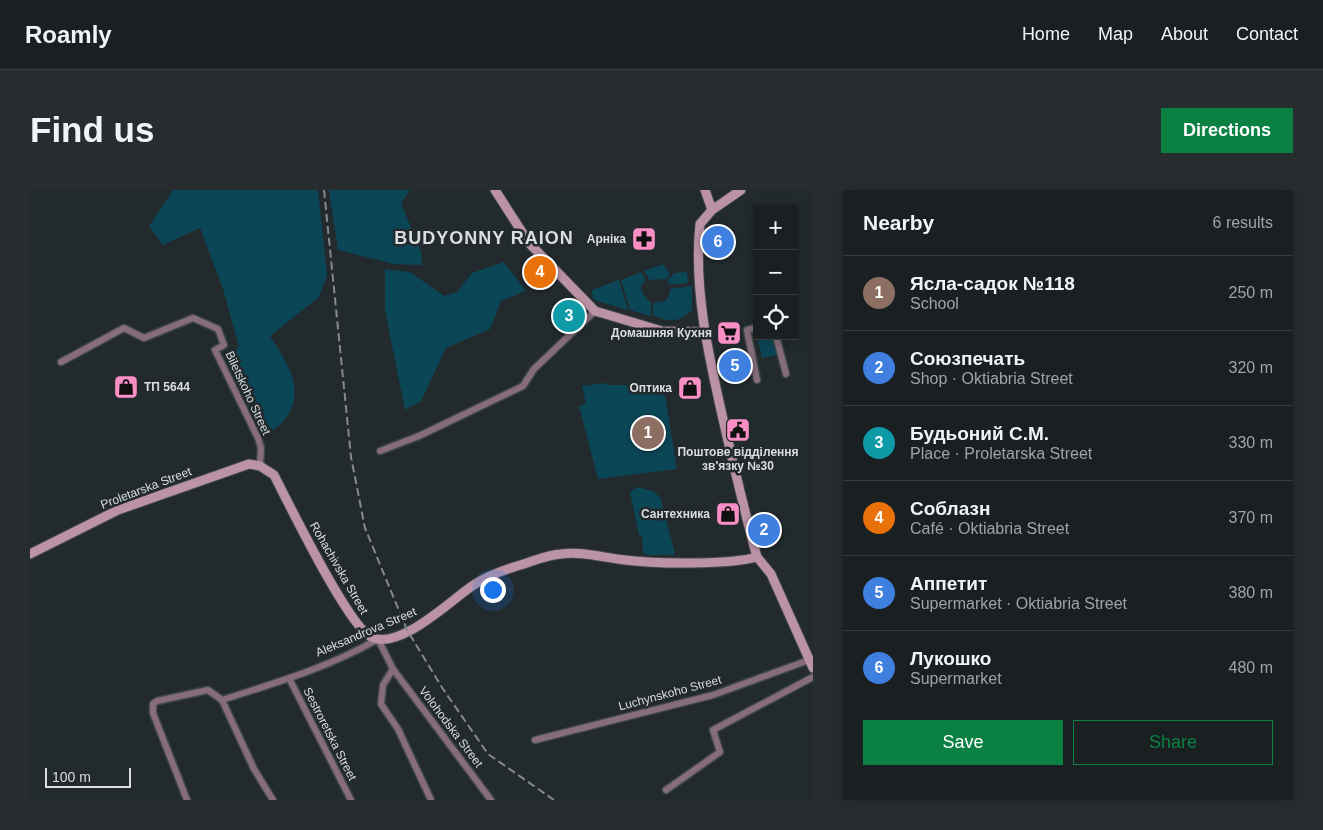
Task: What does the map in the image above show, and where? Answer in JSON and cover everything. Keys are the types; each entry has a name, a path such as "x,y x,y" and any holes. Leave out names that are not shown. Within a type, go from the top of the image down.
{"street":[{"path":"495,190 529,243 595,311 662,331 706,332"},
{"path":"705,190 712,210"},
{"path":"741,190 712,210 700,224 700,284 706,332 716,390 757,557 771,574 811,664"},
{"path":"380,451 419,436 523,386 534,369 595,311"},
{"name":"Biletskoho Street","path":"61,362 124,328 144,338 193,318 218,329 224,345 215,350 258,438 261,448 260,466"},
{"path":"753,328 747,330 757,380"},
{"path":"777,340 786,374"},
{"name":"Proletarska Street","path":"30,554 118,510 249,464 260,466"},
{"name":"Rohachivska Street","path":"260,466 274,475 347,609 363,632 378,639 393,669"},
{"name":"Aleksandrova Street","path":"222,700 289,678 356,652 378,639 390,639 420,624 484,579 504,570 561,554 670,562 746,560 757,557"},
{"name":"Luchynskoho Street","path":"535,740 713,695 811,664"},
{"path":"393,669 383,685 382,704 398,729 431,800"},
{"name":"Volohodska Street","path":"393,669 491,800"},
{"path":"666,790 720,752 713,730 813,677"},
{"name":"Sestroretska Street","path":"289,678 352,800"},
{"path":"188,800 154,713 153,704 157,701 208,690 222,700 254,769 273,800"}],"shaded area":[{"path":"173,190 318,190 327,275 319,297 270,336 287,364 294,384 294,395 292,406 285,420 264,437 226,361 239,347 223,289 200,228 163,245 149,226"},
{"path":"329,190 410,190 401,203 421,252 422,265 394,264 338,250"},
{"path":"504,262 526,291 501,301 490,329 446,348 421,401 405,410 385,311 385,269 410,272 444,296 457,292 472,273"},
{"path":"663,264 670,274 666,279 650,280 644,271"},
{"path":"641,272 646,280 641,285 642,293 651,303 651,316 630,310 621,280"},
{"path":"687,272 688,283 669,285 668,280 674,273"},
{"path":"619,280 628,310 597,301 593,298 592,290"},
{"path":"692,286 692,310 682,318 673,320 653,316 653,303 665,301 669,296 670,289"},
{"path":"758,340 773,340 777,355 762,358"},
{"path":"606,383 606,385 624,385 665,396 677,469 598,479 579,406 586,404 582,386"},
{"path":"637,487 653,491 660,497 675,553 673,555 648,555 643,552 642,537 639,535 630,492"}],"railway":[{"path":"324,190 351,457 365,528 407,630 443,689 488,754 554,800"}],"place":[{"name":"Арніка","path":"644,239"},
{"name":"Лукошко","path":"718,242"},
{"name":"Соблазн","path":"540,272"},
{"name":"Будьоний С.М.","path":"569,316"},
{"name":"Домашняя Кухня","path":"729,333"},
{"name":"Аппетит","path":"735,366"},
{"name":"ТП 5644","path":"126,387"},
{"name":"Оптика","path":"690,388"},
{"name":"Поштове відділення зв'язку №30","path":"738,430"},
{"name":"Ясла-садок №118","path":"648,433"},
{"name":"Сантехника","path":"728,514"},
{"name":"Союзпечать","path":"764,530"}],"district":[{"name":"BUDYONNY RAION","path":"484,238"}]}
